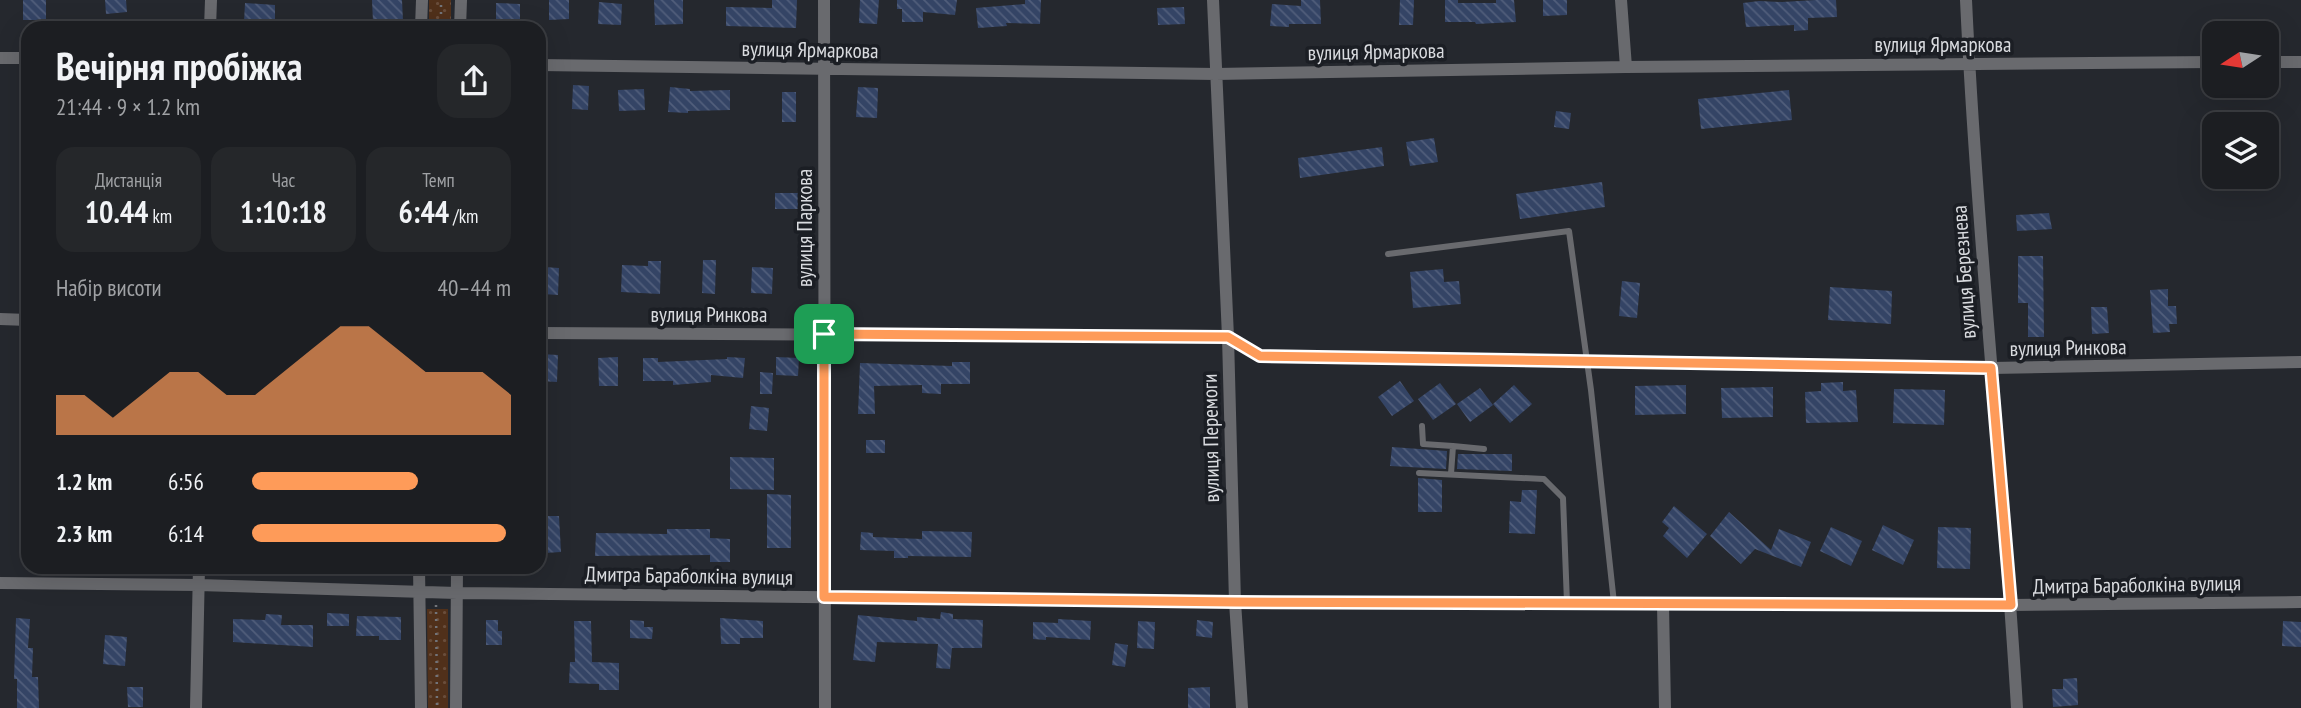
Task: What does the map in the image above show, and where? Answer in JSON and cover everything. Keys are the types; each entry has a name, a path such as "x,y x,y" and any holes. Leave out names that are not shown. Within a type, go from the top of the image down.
{"street":[{"path":"210,21 211,0"},
{"path":"422,0 422,21"},
{"path":"460,21 461,0"},
{"name":"вулиця Паркова","path":"824,0 825,708"},
{"name":"вулиця Перемоги","path":"1213,0 1228,337 1235,602 1242,708"},
{"path":"1622,0 1626,67"},
{"name":"вулиця Березнева","path":"1966,0 2017,708"},
{"path":"0,58 21,58"},
{"name":"вулиця Ярмаркова","path":"546,65 1216,74 2202,62"},
{"path":"2279,62 2301,62"},
{"path":"0,319 21,320"},
{"name":"вулиця Ринкова","path":"546,333 1228,337 1260,356 1587,362 1991,368 2301,362"},
{"path":"196,708 199,574"},
{"path":"419,574 421,708"},
{"path":"456,708 457,574"},
{"name":"Дмитра Бараболкіна вулиця","path":"0,583 199,585 457,593 1567,605 2301,602"},
{"path":"1663,605 1665,708"}],"lane":[{"path":"1388,254 1569,231 1587,362 1614,605"},
{"path":"1422,426 1423,444 1484,449"},
{"path":"1451,474 1453,446"},
{"path":"1419,473 1544,480 1563,498 1567,605"}],"path":[{"path":"441,0 441,21"},
{"path":"436,592 438,708"}],"shaded area":[{"path":"429,0 451,0 451,21 429,21"},
{"path":"427,609 448,609 448,708 428,708"}],"building":[{"path":"23,0 46,0 46,20 23,20"},
{"path":"105,0 126,0 127,12 106,14"},
{"path":"372,0 402,0 403,21 373,21"},
{"path":"549,0 569,0 569,19 549,20"},
{"path":"654,0 683,0 683,24 655,25"},
{"path":"772,0 797,0 796,28 726,26 726,7 772,8"},
{"path":"860,0 879,0 877,24 859,23"},
{"path":"897,0 957,0 955,15 923,12 923,22 902,22 902,9 897,9"},
{"path":"1025,0 1041,0 1040,24 1006,23 1007,26 978,28 976,8 1025,4"},
{"path":"1301,0 1320,0 1321,24 1270,26 1272,4 1301,6"},
{"path":"1400,0 1414,0 1413,25 1399,25"},
{"path":"1445,0 1458,0 1458,3 1496,3 1496,0 1514,0 1516,22 1445,22"},
{"path":"1543,0 1567,0 1567,15 1543,16"},
{"path":"1836,0 1837,17 1808,18 1808,30 1794,31 1794,25 1746,27 1743,3"},
{"path":"599,2 622,4 621,25 598,24"},
{"path":"245,3 275,5 275,21 244,21"},
{"path":"496,3 520,4 520,20 496,20"},
{"path":"1184,7 1185,24 1158,25 1157,8"},
{"path":"573,85 589,86 588,110 572,109"},
{"path":"670,87 690,91 730,90 730,110 668,112"},
{"path":"858,87 878,88 877,118 856,117"},
{"path":"644,89 645,110 619,111 618,90"},
{"path":"1789,90 1792,120 1701,129 1698,99"},
{"path":"782,92 796,92 796,122 782,122"},
{"path":"1556,111 1571,113 1569,129 1554,127"},
{"path":"1434,138 1438,162 1410,166 1406,142"},
{"path":"1382,147 1384,166 1300,178 1298,158"},
{"path":"1602,182 1605,207 1520,219 1516,194"},
{"path":"775,193 799,193 799,209 775,209"},
{"path":"2049,213 2052,229 2017,231 2016,215"},
{"path":"2018,256 2043,256 2044,337 2028,337 2028,303 2018,303"},
{"path":"703,260 716,260 715,294 702,293"},
{"path":"648,261 661,261 660,294 621,292 622,265 648,266"},
{"path":"546,267 559,268 558,295 546,294"},
{"path":"752,267 773,268 772,294 751,293"},
{"path":"1443,269 1444,282 1459,281 1461,304 1413,308 1410,272"},
{"path":"1622,281 1640,283 1637,318 1619,316"},
{"path":"1830,287 1892,291 1891,324 1828,320"},
{"path":"2168,289 2168,306 2176,306 2177,324 2169,324 2170,332 2153,333 2150,290"},
{"path":"2091,307 2107,307 2109,333 2092,334"},
{"path":"546,354 558,355 557,382 546,381"},
{"path":"618,357 618,386 599,386 598,358"},
{"path":"776,357 799,358 798,376 776,375"},
{"path":"643,358 658,358 658,362 745,358 743,378 711,375 711,382 673,385 673,381 643,381"},
{"path":"952,362 970,362 970,384 941,384 941,394 922,393 922,385 874,386 875,414 858,414 860,363 952,366"},
{"path":"760,372 773,373 772,394 760,394"},
{"path":"1400,381 1414,401 1392,416 1378,397"},
{"path":"1843,382 1843,391 1856,390 1858,422 1806,423 1805,392 1821,391 1821,383"},
{"path":"1440,383 1456,404 1433,420 1418,399"},
{"path":"1514,385 1532,404 1510,423 1493,404"},
{"path":"1686,385 1686,414 1635,415 1635,386"},
{"path":"1773,387 1773,417 1722,418 1721,388"},
{"path":"1480,388 1493,405 1470,422 1457,404"},
{"path":"1894,389 1945,390 1944,425 1893,423"},
{"path":"751,406 769,408 767,431 749,429"},
{"path":"866,440 885,440 885,453 866,453"},
{"path":"1392,447 1447,451 1446,469 1390,466"},
{"path":"1458,454 1512,454 1512,471 1457,469"},
{"path":"730,457 774,458 774,490 730,489"},
{"path":"1418,478 1442,480 1442,512 1418,512"},
{"path":"1522,490 1537,490 1535,534 1509,533 1510,501 1521,502"},
{"path":"767,494 791,495 791,548 767,548"},
{"path":"1674,506 1707,534 1687,558 1663,536 1669,528 1662,522"},
{"path":"1729,512 1771,550 1779,529 1811,542 1801,567 1755,549 1741,564 1710,536"},
{"path":"546,516 559,516 561,552 546,553"},
{"path":"1883,525 1914,540 1903,565 1872,550"},
{"path":"1831,527 1862,541 1851,566 1820,551"},
{"path":"1938,527 1971,528 1970,569 1937,568"},
{"path":"667,529 710,529 710,538 730,539 730,562 710,562 710,555 595,556 596,533 667,534"},
{"path":"922,531 972,532 971,557 894,558 894,551 860,550 861,532 873,533 873,537 922,539"},
{"path":"941,612 953,614 953,619 983,620 982,648 952,648 950,669 936,668 938,644 877,642 875,662 853,660 858,615 917,621 917,617 940,619"},
{"path":"327,613 349,614 349,626 327,626"},
{"path":"266,614 282,615 281,625 313,625 313,647 233,642 233,619 265,620"},
{"path":"357,616 401,617 401,640 356,636"},
{"path":"16,618 30,619 28,648 33,648 32,677 38,677 39,708 17,708 17,679 14,679"},
{"path":"720,618 763,621 763,638 740,638 740,644 721,644"},
{"path":"1058,619 1091,621 1090,640 1046,637 1046,640 1033,639 1033,622 1058,623"},
{"path":"486,620 498,620 498,631 502,631 502,645 486,645"},
{"path":"630,620 644,621 644,627 653,627 652,639 630,638"},
{"path":"1197,620 1213,622 1212,638 1196,636"},
{"path":"574,621 591,621 592,662 619,663 619,690 599,690 599,684 569,683 570,662 575,662"},
{"path":"1138,621 1155,622 1154,649 1137,648"},
{"path":"2283,621 2301,622 2301,647 2282,646"},
{"path":"105,635 127,637 125,666 103,664"},
{"path":"1115,643 1128,645 1125,667 1112,665"},
{"path":"2077,678 2078,705 2053,707 2052,689 2063,689 2063,679"},
{"path":"127,687 143,687 143,707 128,707"},
{"path":"1210,687 1210,708 1188,708 1188,688"}],"route":[{"path":"824,334 1228,337 1260,356 1991,368 2011,605 1663,605 824,597 824,334"}]}
